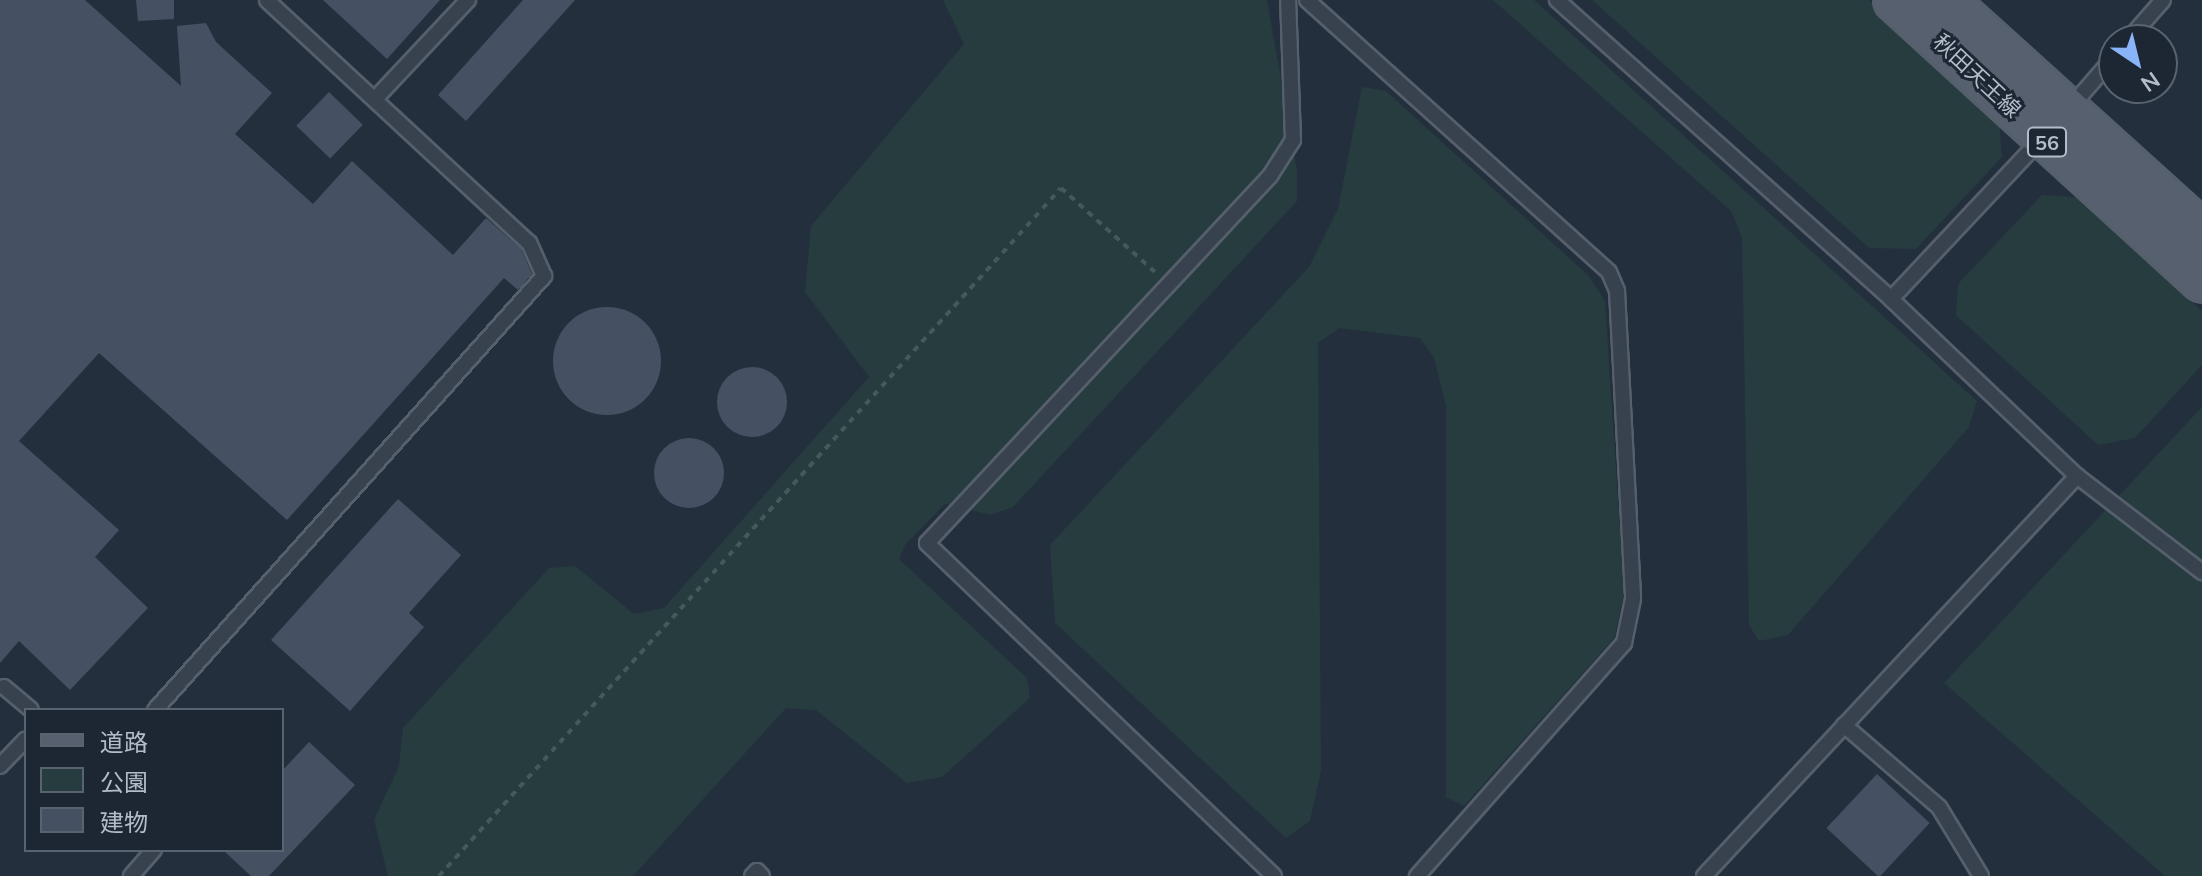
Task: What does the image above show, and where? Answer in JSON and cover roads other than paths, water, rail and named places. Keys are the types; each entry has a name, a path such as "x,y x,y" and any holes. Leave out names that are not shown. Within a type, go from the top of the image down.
{"main road":[{"name":"秋田天王線","path":"1895,0 2055,124 2202,232"},
{"name":"秋田天王線","path":"1945,0 2055,124 2202,280"}],"lane":[{"path":"157,708 544,276 529,243 267,0"},
{"path":"375,99 468,0"},
{"path":"1274,876 927,543 1270,176 1293,140 1288,0"},
{"path":"1307,0 1609,272 1617,291 1633,599 1624,643 1417,876"},
{"path":"1557,0 1891,299 2077,476 2202,572"},
{"path":"2142,24 2163,0"},
{"path":"1891,299 2098,75"},
{"path":"1704,876 2077,476"},
{"path":"4,687 29,708"},
{"path":"1844,725 1939,807 1981,876"},
{"path":"0,766 24,741"},
{"path":"131,876 152,852"},
{"path":"752,876 757,871 762,876"}]}
